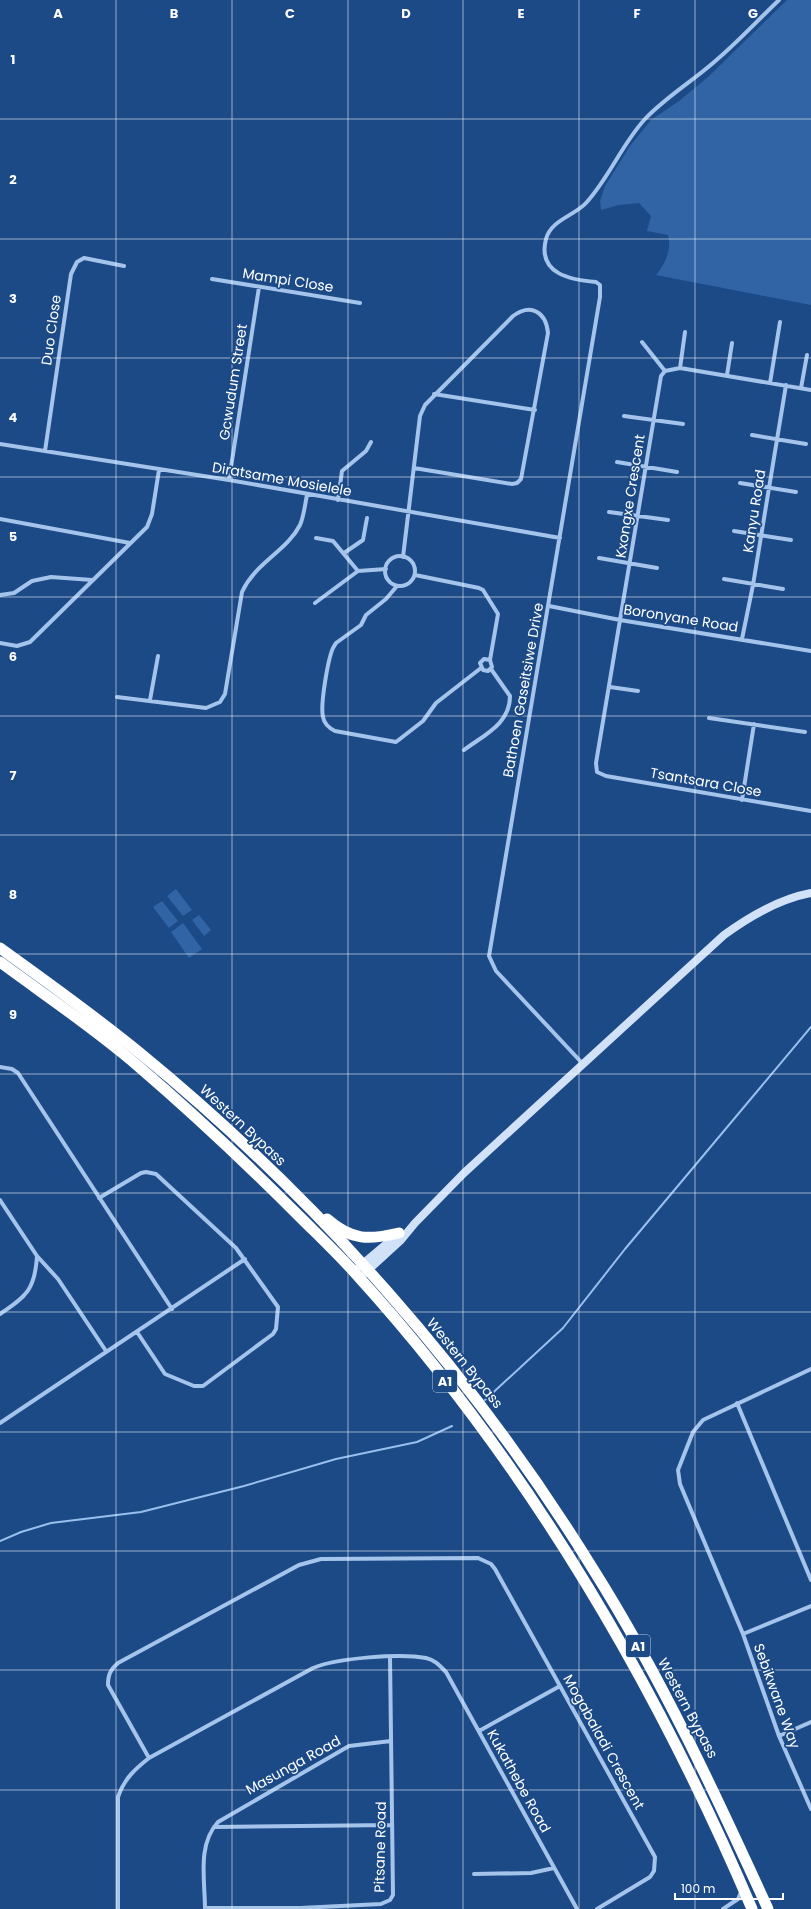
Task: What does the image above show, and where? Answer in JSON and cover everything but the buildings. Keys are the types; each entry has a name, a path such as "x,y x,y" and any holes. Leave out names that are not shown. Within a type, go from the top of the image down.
{"highway":[{"name":"Western Bypass","path":"0,948 140,1053 201,1105 283,1182 361,1271 438,1351 497,1428 557,1513 594,1569 666,1696 698,1759 768,1909"},
{"name":"Western Bypass","path":"0,962 136,1064 361,1271 487,1434 583,1577 654,1701 686,1764 743,1886 752,1909"},
{"path":"283,1182 336,1227 356,1237 367,1239 399,1233"}],"street":[{"name":"Bathoen Gaseitsiwe Drive","path":"583,1064 496,971 489,956 598,311 600,285 596,282 564,277 553,269 545,250 549,232 556,224 586,203 646,119 715,62 779,0"},
{"name":"Duo Close","path":"44,451 71,274 77,262 84,258 124,266"},
{"name":"Mampi Close","path":"212,279 360,303"},
{"name":"Gcwudum Street","path":"229,480 258,287"},
{"path":"403,557 420,416 425,405 434,394 513,316 520,311 529,309 543,316 547,325 548,333 535,410 521,479 517,483 512,484 414,468"},
{"path":"770,383 780,322"},
{"path":"680,368 685,332"},
{"path":"642,342 665,371 680,368 811,390"},
{"path":"727,375 732,343"},
{"path":"801,388 807,355"},
{"name":"Kxongxe Crescent","path":"597,772 596,763 610,687 659,384 665,371"},
{"name":"Kanyu Road","path":"742,639 753,585 786,385"},
{"path":"434,394 535,410"},
{"path":"624,416 683,424"},
{"path":"752,435 806,444"},
{"path":"338,500 342,471 366,451 371,442"},
{"name":"Diratsame Mosielele","path":"0,444 229,480 560,538"},
{"path":"617,462 677,472"},
{"path":"0,643 17,646 30,642 147,527 159,470"},
{"path":"740,482 796,492"},
{"path":"117,697 206,708 220,702 225,694 242,592 247,580 256,569 295,532 301,523 307,494"},
{"path":"609,512 668,520"},
{"path":"344,553 363,540 367,518"},
{"path":"0,519 130,543"},
{"path":"734,531 791,540"},
{"path":"316,538 334,540 358,571"},
{"path":"397,586 388,579 386,569 392,559 403,557 413,564 414,575 408,584 397,586 386,599 366,615 361,625 336,643 333,648 322,708 324,720 330,729 396,742 423,721 436,703 481,668 482,660 490,660"},
{"path":"599,558 658,568"},
{"path":"315,603 358,571 386,569"},
{"path":"414,575 479,588 483,590 498,614 490,660 492,664 491,669 510,696 507,714 503,721 464,750"},
{"path":"0,595 14,593 32,581 51,577 92,580"},
{"path":"724,579 783,589"},
{"name":"Boronyane Road","path":"549,606 620,620 811,651"},
{"path":"150,700 158,656"},
{"path":"481,668 486,671 491,669"},
{"path":"610,687 638,690"},
{"path":"709,718 804,732"},
{"path":"742,800 754,724"},
{"name":"Tsantsara Close","path":"597,772 606,776 811,811"},
{"path":"361,1271 401,1240 415,1223 464,1173 733,928 754,915 784,900 811,893"},
{"path":"0,1067 12,1069 18,1073 172,1309"},
{"path":"99,1198 141,1173 146,1172 156,1174 230,1243 245,1259 278,1307 276,1329 273,1334 203,1386 194,1386 165,1374 137,1332"},
{"path":"0,1200 37,1256 58,1279 106,1351"},
{"path":"361,1271 399,1233 415,1223"},
{"path":"0,1314 17,1303 33,1283 37,1256"},
{"path":"0,1423 245,1259"},
{"name":"Sebikwane Way","path":"811,1371 737,1403 698,1424 678,1470 678,1477 743,1634 779,1736 811,1809"},
{"path":"737,1403 811,1580"},
{"name":"Mogabaladi Crescent","path":"149,1758 108,1685 108,1676 112,1668 118,1663 299,1565 310,1561 321,1559 478,1558 491,1564 655,1857 654,1872 650,1877 596,1909"},
{"path":"743,1634 811,1606"},
{"path":"118,1909 118,1796 133,1770 149,1758 313,1668 337,1660 390,1656"},
{"name":"Kukathebe Road","path":"390,1656 426,1658 440,1665 446,1672 577,1909"},
{"name":"Pitsane Road","path":"205,1908 300,1908 386,1903 393,1896 390,1656"},
{"path":"479,1732 560,1686"},
{"path":"779,1736 811,1722"},
{"name":"Masunga Road","path":"214,1827 224,1818 342,1750 356,1744 391,1741"},
{"path":"205,1908 204,1853 214,1827 392,1825"},
{"path":"474,1874 531,1873 554,1868"},
{"path":"723,1909 738,1899 743,1886"}],"shaded area":[{"path":"787,0 811,0 811,305 656,275 667,256 669,246 668,235 647,231 651,216 639,203 619,205 601,210 600,201 605,186 630,146 651,120 679,101 708,77"},
{"path":"176,889 192,910 183,916 167,896"},
{"path":"162,901 178,921 169,928 153,907"},
{"path":"199,915 211,930 204,936 192,920"},
{"path":"183,923 202,949 189,958 171,932"}],"waterway":[{"path":"485,1400 563,1328 625,1249 811,1027"},
{"path":"0,1541 21,1532 51,1523 141,1512 244,1486 336,1459 417,1442 452,1426"}]}
